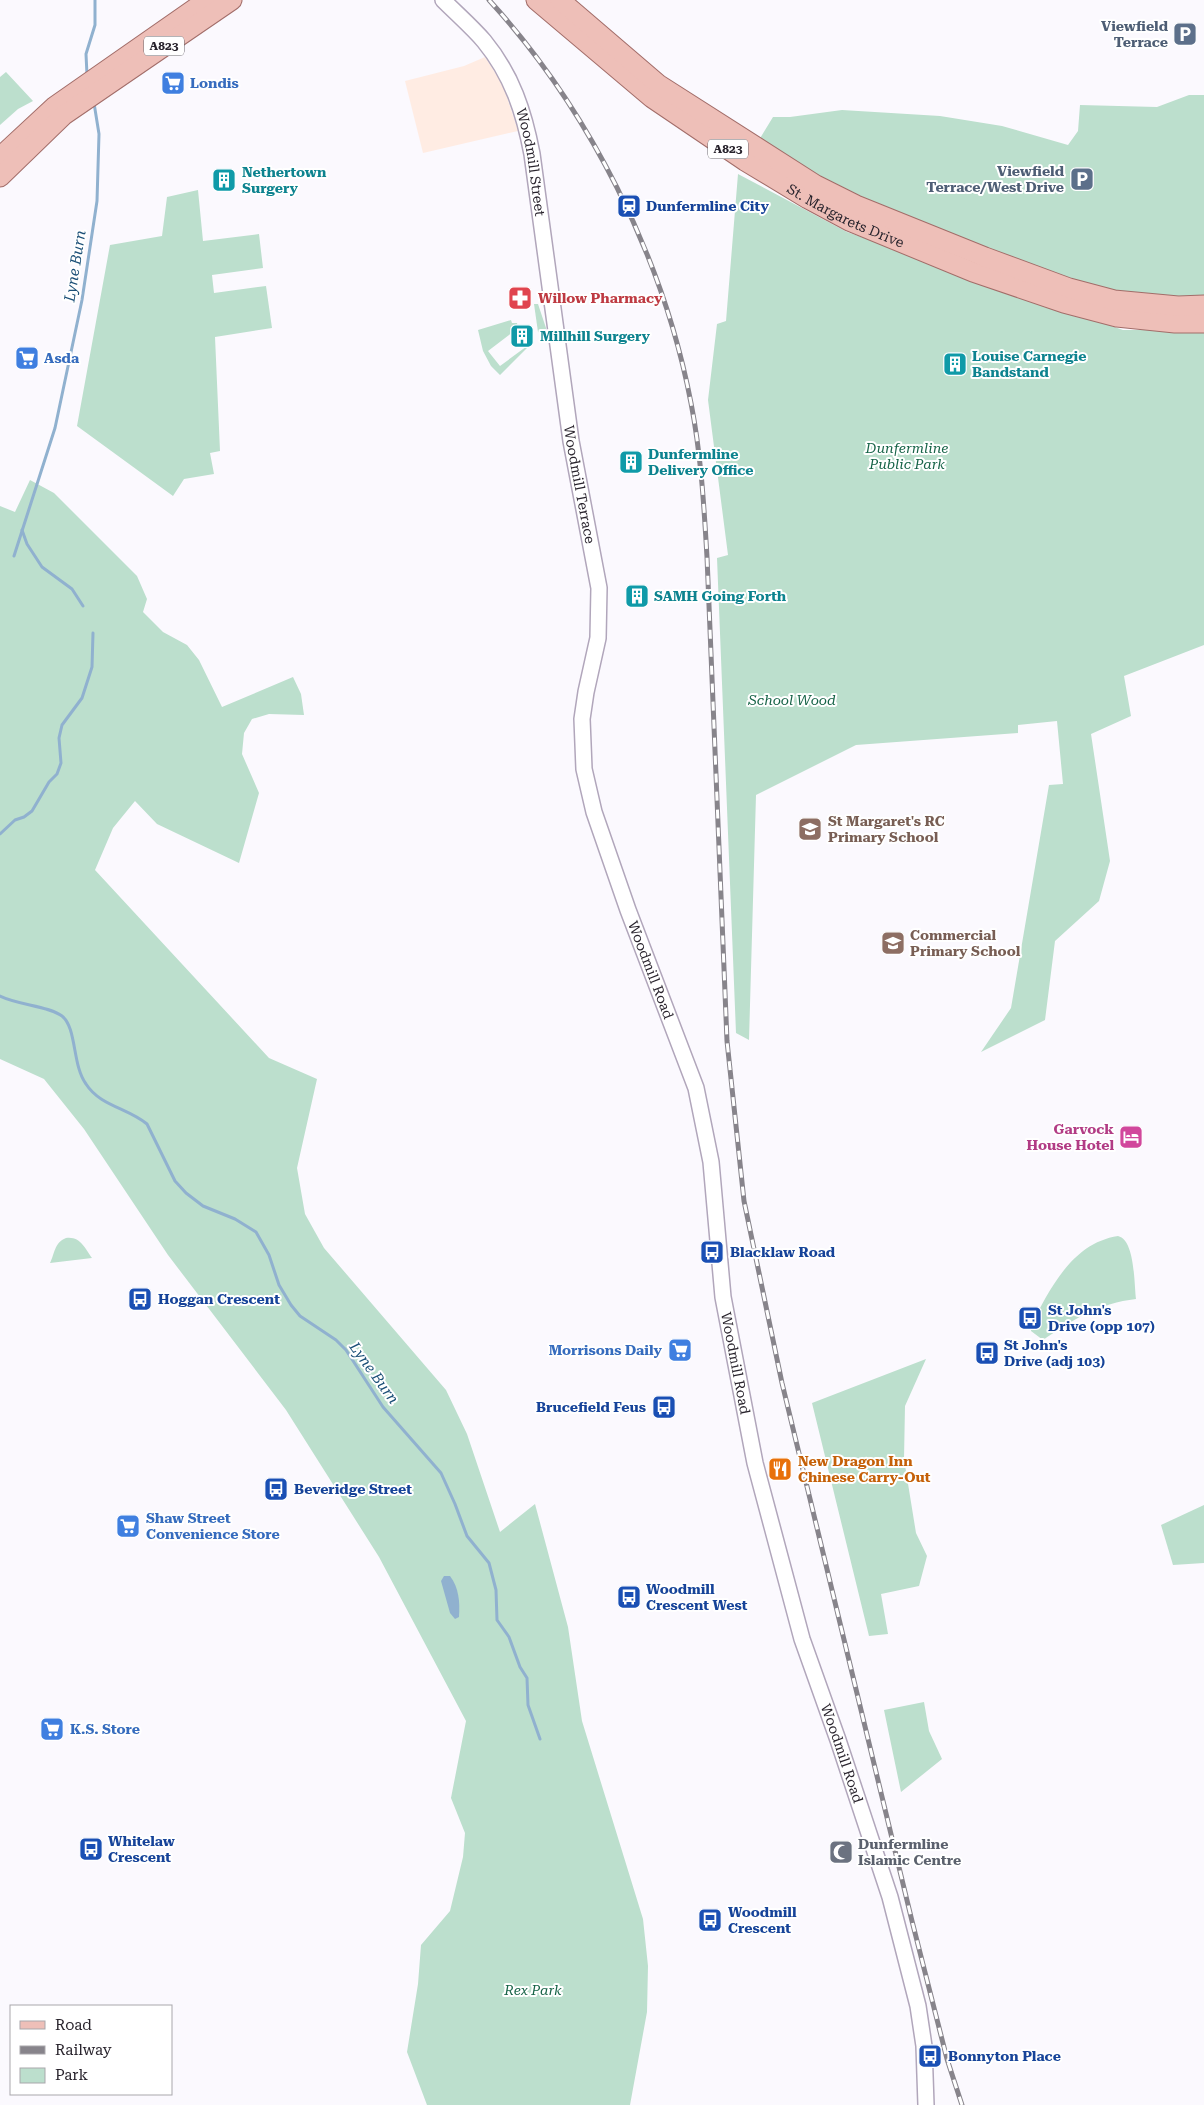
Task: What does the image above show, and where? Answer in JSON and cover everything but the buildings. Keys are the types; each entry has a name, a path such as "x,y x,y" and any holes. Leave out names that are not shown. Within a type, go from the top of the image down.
{"main road":[{"name":"A823","path":"0,177 64,116 89,89 207,0"},
{"name":"A823","path":"0,156 54,106 89,89 232,0"},
{"name":"St. Margarets Drive","path":"536,0 652,98 745,161 849,221 948,252 1064,303 1117,317 1175,323 1204,323"},
{"name":"St. Margarets Drive","path":"560,0 658,84 816,185 948,252"},
{"name":"St. Margarets Drive","path":"976,263 1114,300 1178,306 1204,305"}],"street":[{"name":"Woodmill Street","path":"443,0 488,46 507,74 516,95 526,126 532,154 559,349"},
{"name":"Woodmill Terrace","path":"559,349 571,441 599,588 600,620"},
{"name":"Woodmill Road","path":"600,620 582,719 584,769 594,812 628,910 696,1088 713,1178 723,1297 755,1463 802,1639 838,1740 890,1898 918,2006 924,2046 926,2105"}],"shaded area":[{"path":"485,57 503,85 518,131 423,153 405,81 464,66"}],"green space":[{"path":"6,72 33,101 18,109 0,125 0,77"},
{"path":"1189,95 1204,95 1204,298 1168,298 1122,294 1089,288 1048,275 899,215 851,193 803,168 759,140 773,117 790,117 842,110 940,116 1002,126 1068,145 1078,131 1080,105 1157,107"},
{"name":"Dunfermline Public Park","path":"738,174 847,232 1123,330 1204,330 1204,645 1124,676 1131,716 1091,734 1110,861 1099,901 1055,941 1045,1020 981,1052 1011,1008 1049,785 1063,784 1057,721 1018,725 1018,733 856,745 756,795 749,1040 736,1033 717,558 728,555 708,400 717,324 726,321"},
{"path":"198,190 203,241 259,234 263,268 212,275 214,293 266,286 272,328 215,337 220,451 210,453 214,474 184,479 173,496 77,426 110,245 162,236 167,197"},
{"path":"534,304 538,304 546,328 545,335 538,332"},
{"path":"511,320 512,323 517,323 518,328 488,351 500,366 534,341 500,375 491,366 483,351 478,330"},
{"name":"Rex Park","path":"30,480 54,493 137,576 147,599 143,612 163,632 187,645 199,660 222,707 293,677 301,694 304,715 269,714 252,719 244,733 242,754 259,793 239,863 157,824 135,801 113,828 95,870 269,1058 317,1079 297,1168 305,1214 324,1248 446,1390 467,1434 500,1532 535,1504 568,1627 582,1721 643,1919 648,1966 647,2012 630,2105 427,2105 407,2052 418,1984 421,1945 450,1911 463,1857 465,1833 451,1798 466,1721 379,1557 286,1410 168,1255 84,1129 44,1079 0,1059 0,506 15,512"},
{"path":"1118,1236 1124,1239 1131,1253 1136,1299 1098,1308 1043,1340 1031,1331 1031,1325 1038,1311 1064,1270 1088,1248 1102,1240"},
{"path":"66,1238 79,1241 92,1258 50,1263 57,1245"},
{"path":"926,1359 905,1406 904,1459 916,1533 927,1556 919,1586 881,1594 888,1634 869,1636 812,1403"},
{"path":"1204,1505 1204,1563 1173,1565 1161,1525"},
{"path":"924,1702 929,1731 942,1759 901,1792 884,1710"}],"water":[{"path":"444,1576 450,1576 457,1590 459,1617 455,1619 450,1613 441,1581"}],"waterway":[{"name":"Lyne Burn","path":"87,75 86,54 95,25 95,0"},
{"name":"Lyne Burn","path":"14,556 55,428 82,300 97,201 99,134 94,103"},
{"name":"Lyne Burn","path":"22,530 27,544 42,567 72,589 83,606"},
{"name":"Lyne Burn","path":"0,834 15,820 24,817 32,811 49,782 57,774 61,763 59,738 62,725 82,698 92,667 93,633"},
{"name":"Lyne Burn","path":"0,996 15,1002 49,1010 62,1016 70,1029 78,1067 86,1084 106,1102 147,1124 175,1181 186,1193 203,1206 235,1219 256,1232 269,1255 279,1285 291,1305 300,1316 336,1340 346,1350 383,1407 441,1473 467,1536 489,1563 496,1590 497,1620 509,1637 520,1667 527,1678 528,1705 540,1739"}],"railway":[{"path":"489,0 559,88 617,188 641,240 662,294 678,348 691,403 700,461 707,557 727,1041 744,1201 782,1383 912,1921 947,2059 962,2105"}],"place":[{"name":"Viewfield Terrace","path":"1185,34"},
{"name":"Londis","path":"173,83"},
{"name":"Viewfield Terrace/West Drive","path":"1082,179"},
{"name":"Nethertown Surgery","path":"224,180"},
{"name":"Dunfermline City","path":"629,206"},
{"name":"Willow Pharmacy","path":"520,298"},
{"name":"Millhill Surgery","path":"522,336"},
{"name":"Asda","path":"27,358"},
{"name":"Louise Carnegie Bandstand","path":"955,364"},
{"name":"Dunfermline Delivery Office","path":"631,462"},
{"name":"SAMH Going Forth","path":"637,596"},
{"name":"St Margaret's RC Primary School","path":"810,829"},
{"name":"Commercial Primary School","path":"893,943"},
{"name":"Garvock House Hotel","path":"1131,1137"},
{"name":"Blacklaw Road","path":"712,1252"},
{"name":"Hoggan Crescent","path":"140,1299"},
{"name":"St John's Drive (opp 107)","path":"1030,1318"},
{"name":"Morrisons Daily","path":"680,1350"},
{"name":"St John's Drive (adj 103)","path":"987,1353"},
{"name":"Brucefield Feus","path":"664,1407"},
{"name":"New Dragon Inn Chinese Carry-Out","path":"780,1469"},
{"name":"Beveridge Street","path":"276,1489"},
{"name":"Shaw Street Convenience Store","path":"128,1526"},
{"name":"Woodmill Crescent West","path":"629,1597"},
{"name":"K.S. Store","path":"52,1729"},
{"name":"Whitelaw Crescent","path":"91,1849"},
{"name":"Dunfermline Islamic Centre","path":"841,1852"},
{"name":"Woodmill Crescent","path":"710,1920"},
{"name":"Bonnyton Place","path":"930,2056"}],"park label":[{"name":"School Wood","path":"792,700"}]}
